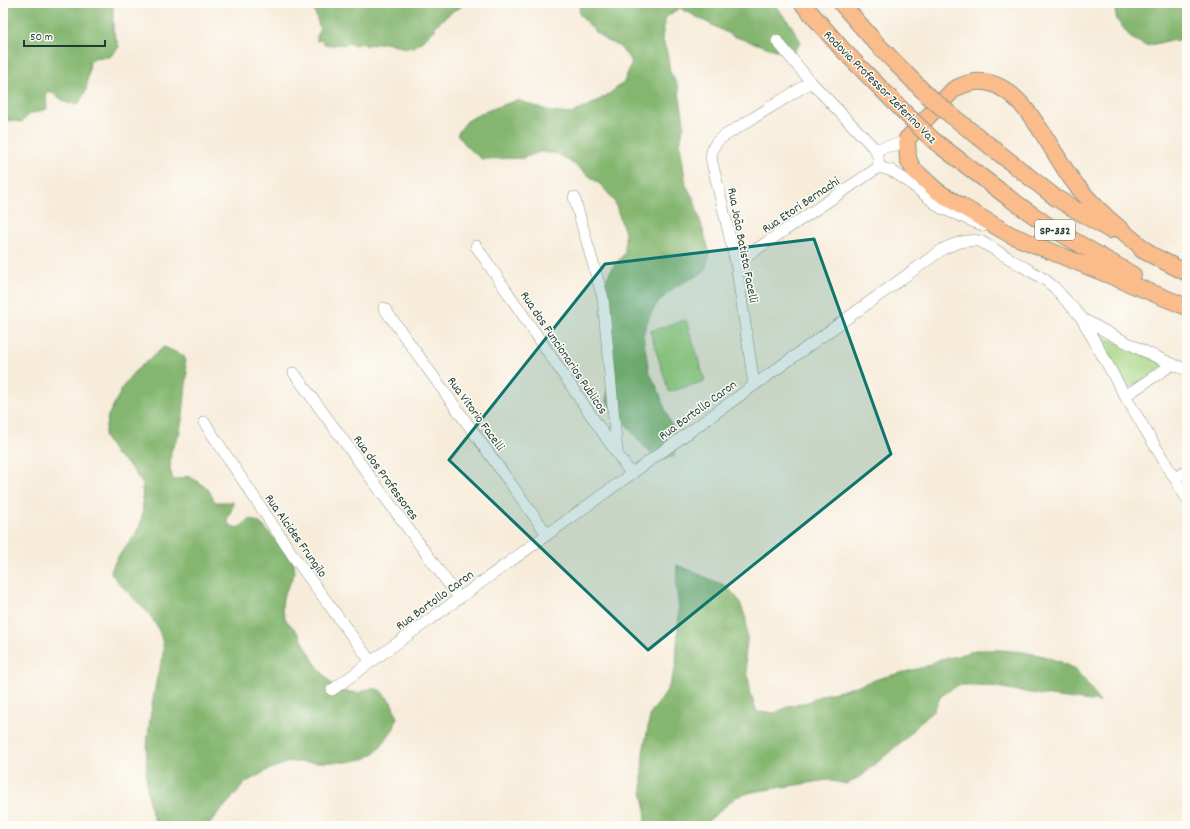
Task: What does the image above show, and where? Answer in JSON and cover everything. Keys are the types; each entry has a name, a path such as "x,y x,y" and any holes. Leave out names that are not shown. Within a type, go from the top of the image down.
{"highway":[{"name":"Rodovia Professor Zeferino Vaz","path":"802,3 842,49 933,140 1050,227 1187,306"},
{"name":"Rodovia Professor Zeferino Vaz","path":"841,3 876,43 927,95 1056,198 1150,254 1187,273"},
{"path":"1150,254 1096,208 1071,179 1058,160 1036,121 1014,97 998,85 984,82 972,82 953,90 907,139 908,159 913,169 937,191 1011,235 1187,306"}],"street":[{"path":"777,41 811,82 875,149 878,157 879,168 892,171 909,182 941,208 970,221 1011,235"},
{"name":"Rua João Batista Facelli","path":"754,385 736,263 711,158 711,150 715,143 721,138 811,82"},
{"path":"875,149 894,145 907,139"},
{"name":"Rua Etori Bernachi","path":"736,263 879,168"},
{"path":"574,197 603,298 617,453"},
{"name":"Rua Bortollo Caron","path":"332,690 943,249 956,243 969,240 980,241 1044,279 1054,287 1081,317"},
{"name":"Rua dos Funcionarios Publicos","path":"476,246 631,474"},
{"name":"Rua Vitorio Facelli","path":"384,308 547,534"},
{"path":"1081,317 1102,330 1187,370"},
{"path":"1081,317 1125,396 1187,499"},
{"path":"1125,396 1173,364"},
{"name":"Rua dos Professores","path":"294,372 459,598"},
{"name":"Rua Alcides Frungilo","path":"204,422 294,557 371,662"},
{"path":"1175,478 1187,471"}],"highlighted area":[{"path":"814,239 891,454 648,650 449,460 605,264"}],"green space":[{"path":"3,3 113,3 113,30 119,47 110,57 95,58 90,61 86,91 78,104 67,103 48,90 46,93 47,109 30,114 22,122 7,120 3,133"},
{"path":"312,3 465,3 434,27 436,29 419,44 406,48 389,43 385,44 384,42 374,45 369,44 366,46 364,43 355,45 348,43 345,45 336,44 334,46 333,44 326,45 321,40 317,41 317,35 320,29"},
{"path":"580,3 773,3 791,25 801,42 791,55 733,36 680,8 666,17 662,37 667,53 670,72 678,86 684,123 680,144 686,185 694,200 710,254 704,272 675,287 658,302 649,317 643,335 649,372 678,437 674,457 656,460 606,401 610,380 604,284 612,268 625,253 625,233 614,200 601,185 558,154 540,152 523,158 482,159 469,149 457,134 467,121 481,113 517,100 552,112 571,114 609,94 624,82 632,62 620,47 604,39 579,14"},
{"path":"1133,3 1187,3 1187,40 1167,41 1146,46 1131,38 1117,20 1114,6"},
{"path":"686,320 705,381 669,392 650,331"},
{"path":"1094,333 1166,365 1126,390"},
{"path":"164,347 184,356 187,374 183,415 179,435 171,451 170,469 173,480 189,476 208,489 215,502 233,502 233,506 227,520 229,525 238,528 251,519 260,523 284,548 294,563 295,573 283,597 282,609 286,620 299,634 314,662 332,685 341,691 359,693 371,688 380,690 391,702 397,716 394,728 377,751 367,758 347,762 289,762 270,769 246,782 209,826 157,826 148,798 146,766 152,705 163,655 163,645 153,619 124,589 111,572 119,555 134,536 140,525 143,509 142,487 144,486 129,465 116,455 104,436 108,416 124,385 134,372"},
{"path":"677,565 726,586 739,600 746,619 747,640 745,658 751,695 757,712 775,713 789,706 808,702 822,695 925,667 940,659 958,656 975,650 1023,652 1043,656 1061,662 1076,670 1091,688 1099,702 1042,695 997,687 958,685 941,696 933,711 919,723 908,736 864,774 847,784 827,780 752,792 736,797 702,826 644,826 646,810 642,792 643,753 651,712 662,699 670,684 676,666 679,609 676,586"}]}
